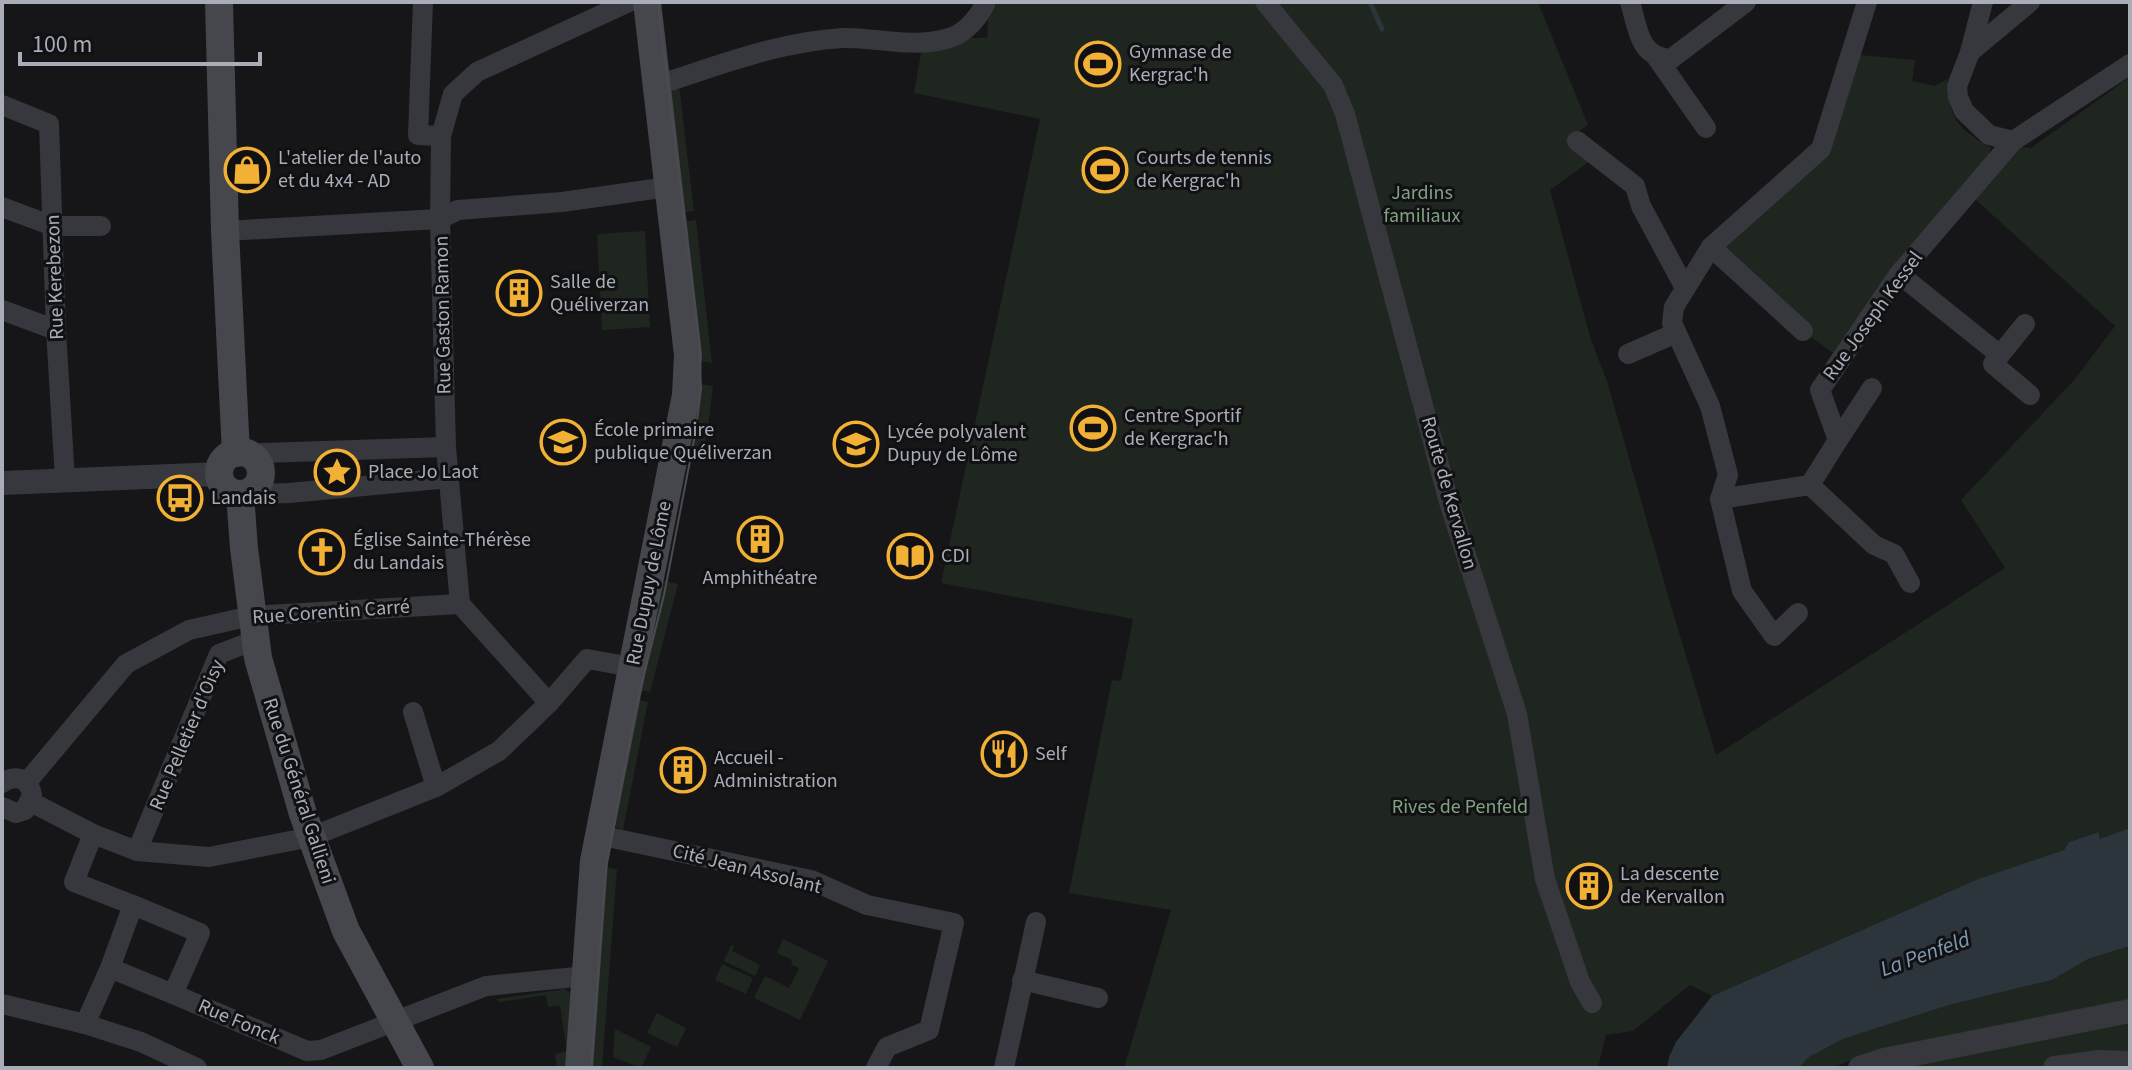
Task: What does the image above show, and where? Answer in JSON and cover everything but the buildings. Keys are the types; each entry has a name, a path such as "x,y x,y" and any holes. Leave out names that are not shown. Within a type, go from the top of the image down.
{"main road":[{"name":"Rue du Général Gallieni","path":"219,2 225,231 236,462 258,463 260,476 247,491 253,628 258,658 311,837 346,931 420,1068"},
{"name":"Rue Dupuy de Lôme","path":"579,1068 598,835 686,395 688,355 647,2"},
{"path":"236,462 226,489 247,491"}],"street":[{"path":"423,2 418,135 441,136"},
{"name":"Rue Gaston Ramon","path":"460,604 446,447 441,136 453,94 477,72 629,2"},
{"path":"657,85 714,64 793,44 844,38 910,43 954,36 975,20 986,2"},
{"name":"Route de Kervallon","path":"1265,2 1333,85 1345,114 1449,502 1517,714 1545,879 1580,982 1592,1003"},
{"path":"1630,2 1645,48 1657,58 1706,128"},
{"path":"1657,58 1671,59 1746,2"},
{"path":"1798,613 1774,636 1742,591 1720,499 1728,475 1710,406 1672,323 1674,307 1711,247 1821,149 1867,2"},
{"path":"1983,2 1957,86 1964,111 1989,135 2013,141"},
{"path":"1970,52 2030,2"},
{"name":"Rue Joseph Kessel","path":"1838,440 1820,390 1899,274 2013,141 2130,64"},
{"name":"Rue Kerebezon","path":"2,105 49,124 65,480"},
{"path":"1577,141 1635,186 1641,206 1685,288"},
{"path":"225,231 440,219 458,210 562,202 668,187"},
{"path":"2,207 53,226 101,226"},
{"path":"1711,247 1803,331"},
{"path":"1899,274 2000,355"},
{"path":"2,310 56,330"},
{"path":"2025,324 1993,364 2030,395"},
{"path":"1628,354 1676,333"},
{"path":"1720,499 1810,485 1872,388"},
{"path":"2,483 65,480 236,462 262,453 446,447"},
{"path":"247,491 289,493 449,478"},
{"path":"1810,485 1874,545 1894,554 1910,583"},
{"path":"460,604 549,703"},
{"name":"Rue Corentin Carré","path":"14,782 126,664 189,630 253,628 460,604"},
{"name":"Rue Pelletier d'Oisy","path":"137,851 219,654 253,628"},
{"path":"14,782 93,834 137,851 209,857 311,837 436,787 499,751 549,703 587,659 632,667"},
{"path":"413,712 436,787"},
{"path":"3,811 16,813 25,810 14,782"},
{"name":"Rue Fonck","path":"93,834 74,882 200,933 173,994"},
{"name":"Cité Jean Assolant","path":"598,835 811,880 867,905 954,923 929,1030 887,1047 876,1068"},
{"path":"85,1024 133,905"},
{"path":"1004,1068 1036,922"},
{"name":"Rue Fonck","path":"110,968 307,1051 321,1050 486,986 586,976"},
{"path":"1022,980 1098,998"},
{"path":"2,1004 85,1024 141,1042 197,1068"},
{"path":"1860,1068 1884,1060 2130,1011"},
{"path":"2055,1068 2099,1062 2130,1063"}],"green space":[{"name":"Rives de Penfeld","path":"998,2 1538,2 1588,125 1575,134 1590,161 1550,190 1591,340 1607,381 1716,755 2005,568 1961,500 2075,379 2115,326 1975,199 2019,147 2031,148 2130,77 2130,828 2100,839 2097,832 2069,842 2064,850 1978,879 1712,996 1690,985 1633,1031 1606,1035 1598,1068 1124,1068 1171,910 1069,893 1112,680 1121,681 1133,619 941,583 1040,119 914,93 921,53 950,46 964,38 987,38 988,17"},
{"path":"1860,55 1915,60 1912,81 1935,86 1947,79 1950,104 1957,121 1991,148 1989,155 1894,265 1833,353 1803,331 1718,248 1790,187"},
{"path":"679,85 694,211 675,213 666,91"},
{"path":"696,220 712,363 700,361 677,223"},
{"path":"645,231 650,327 602,330 597,234"},
{"path":"699,384 713,386 707,435 701,454 679,450"},
{"path":"654,579 678,584 650,692 631,688"},
{"path":"630,698 648,702 623,830 614,826"},
{"path":"598,866 617,869 602,1068 583,1068"},
{"path":"783,939 828,961 800,1020 754,998 765,976 789,988 799,968 791,964 792,960 777,953"},
{"path":"731,945 734,946 732,951 760,965 755,976 724,961"},
{"path":"2130,946 2130,1068 1872,1068 1873,1052 1831,1068 1799,1068 1809,1057 1843,1039 1949,1005 2052,980 2088,959"},
{"path":"722,964 753,978 746,994 715,980"},
{"path":"565,989 573,995 569,1068 557,1068 555,1054 567,1051 560,1006 548,1007 546,995 499,1002 496,999"},
{"path":"657,1013 686,1028 677,1047 647,1033"},
{"path":"615,1029 651,1047 641,1068 613,1057"}],"water":[{"name":"La Penfeld","path":"2130,828 2130,946 2088,959 2052,980 1949,1005 1843,1039 1809,1057 1799,1068 1667,1068 1676,1042 1712,996 1978,879 2064,850 2069,842 2098,832 2100,839"}],"waterway":[{"path":"1370,2 1382,29"}],"tram line":[{"path":"591,1068 606,868 637,703 664,595 701,389 699,340 658,2"}],"place":[{"name":"Gymnase de Kergrac'h","path":"1098,64"},
{"name":"L'atelier de l'auto et du 4x4 - AD","path":"247,170"},
{"name":"Courts de tennis de Kergrac'h","path":"1105,170"},
{"name":"Salle de Quéliverzan","path":"519,293"},
{"name":"Centre Sportif de Kergrac'h","path":"1093,428"},
{"name":"École primaire publique Quéliverzan","path":"563,442"},
{"name":"Lycée polyvalent Dupuy de Lôme","path":"856,444"},
{"name":"Place Jo Laot","path":"337,472"},
{"name":"Landais","path":"180,498"},
{"name":"Amphithéatre","path":"760,539"},
{"name":"Église Sainte-Thérèse du Landais","path":"322,552"},
{"name":"CDI","path":"910,556"},
{"name":"Self","path":"1004,754"},
{"name":"Accueil - Administration","path":"683,770"},
{"name":"La descente de Kervallon","path":"1589,886"}],"park label":[{"name":"Jardins familiaux","path":"1422,204"}]}
